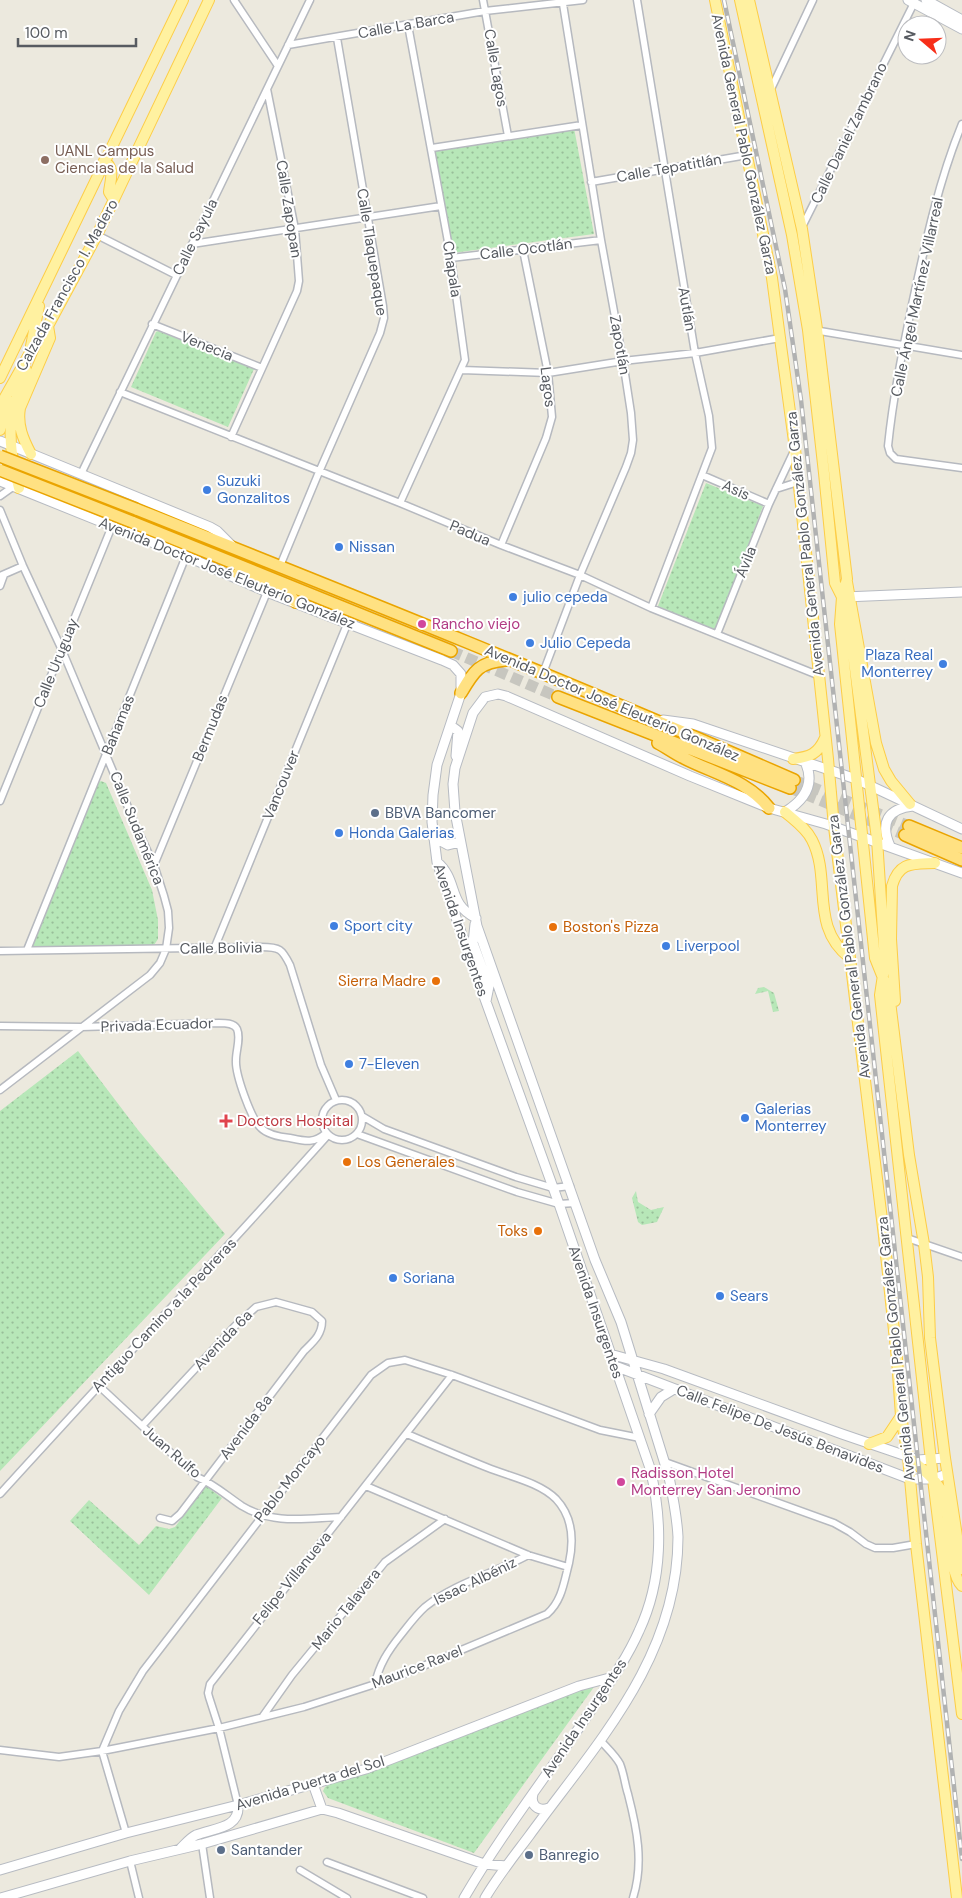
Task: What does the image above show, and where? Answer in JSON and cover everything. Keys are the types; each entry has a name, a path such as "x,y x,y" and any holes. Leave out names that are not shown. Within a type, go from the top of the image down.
{"highway":[{"name":"Avenida Doctor José Eleuterio González","path":"0,456 280,566 543,673 656,720 792,784 633,727 558,697"},
{"name":"Avenida Doctor José Eleuterio González","path":"0,469 451,651"},
{"path":"215,556 223,566 231,571 281,592 296,602"},
{"path":"461,693 479,667 491,661 510,660"},
{"path":"633,727 682,757 749,787 762,798 769,808"},
{"path":"962,848 907,830 962,860"}],"main road":[{"name":"Calzada Francisco I. Madero","path":"2,373 184,0"},
{"name":"Calzada Francisco I. Madero","path":"0,406 30,351 48,326 97,235 209,0"},
{"name":"Avenida General Pablo González Garza","path":"714,0 772,278 795,449 820,676 834,827 884,1236 916,1544 957,1898"},
{"name":"Avenida General Pablo González Garza","path":"740,0 812,330 847,579 846,596 840,624 875,958 889,993 909,1155 924,1244 928,1276 930,1338 945,1458 958,1517 962,1569"},
{"name":"Avenida General Pablo González Garza","path":"749,0 802,228 835,584 846,596 878,844 885,962 880,1004 908,1238 933,1479 959,1665 962,1714"},
{"path":"926,0 962,20"},
{"path":"912,1 962,29"},
{"path":"104,161 111,169 109,192 114,200"},
{"path":"0,469 12,414 30,351 41,293"},
{"path":"12,459 27,452 19,418 20,408 50,338 48,326"},
{"path":"0,430 13,384"},
{"path":"7,441 17,487"},
{"name":"Avenida Doctor José Eleuterio González","path":"7,441 27,452 210,527 217,531 235,549"},
{"path":"37,496 31,484 33,471 49,461"},
{"name":"Avenida Doctor José Eleuterio González","path":"0,481 186,556 267,592 348,622 453,665 461,674 461,693"},
{"path":"912,805 894,786 884,769 871,719 846,596 962,592"},
{"name":"Avenida Insurgentes","path":"461,693 437,765 432,795 433,837 437,862 559,1204 650,1468 656,1491 660,1541 652,1593 639,1631 613,1677 484,1864 464,1898"},
{"name":"Avenida Insurgentes","path":"485,1898 506,1866 600,1740 645,1670 661,1632 670,1603 675,1579 678,1537 675,1503 665,1462 621,1322 595,1260 486,952 476,918 460,842 454,794 455,768 474,713 481,702 490,695 498,694 769,808"},
{"path":"852,747 862,726 871,719"},
{"path":"656,720 693,724 806,764 856,779 962,829"},
{"path":"450,728 457,729 458,731 455,768"},
{"path":"793,759 813,755 821,748 825,738"},
{"path":"785,812 797,804 808,789 809,771 806,764"},
{"path":"890,846 885,829 889,816 897,809 912,805"},
{"path":"769,808 834,827 962,873"},
{"path":"785,812 812,839 818,856 826,924 831,938 840,950 850,958"},
{"path":"433,837 448,845 460,842"},
{"path":"437,862 446,870 462,909 476,918 473,943 489,986 486,1001"},
{"path":"894,1034 897,1012 891,939 892,886 897,873 904,866 909,864 935,864"},
{"name":"Calle Felipe De Jesús Benavides","path":"610,1354 664,1369 908,1457 918,1460 945,1458"},
{"name":"Calle Felipe De Jesús Benavides","path":"614,1366 910,1478 933,1479 948,1474"},
{"path":"649,1414 662,1397 674,1389"},
{"path":"869,1444 887,1437 902,1416"},
{"path":"908,1457 933,1479 944,1496 949,1518 956,1578 962,1586"},
{"name":"Avenida Puerta del Sol","path":"0,1870 126,1833 238,1805 366,1769 579,1686 613,1677"},
{"path":"313,1784 322,1809"},
{"path":"533,1794 532,1801 536,1807 542,1810 549,1808"},
{"path":"181,1848 196,1835 232,1822 238,1815 238,1805"},
{"name":"Avenida Puerta del Sol","path":"1,1898 130,1861 202,1844 322,1809 484,1864 506,1866"}],"street":[{"path":"234,0 278,66"},
{"name":"Calle Sayula","path":"81,474 310,0"},
{"name":"Calle Lagos","path":"483,0 508,136"},
{"name":"Calle La Barca","path":"288,45 486,11 563,4 583,0"},
{"name":"Autlán","path":"637,0 695,353 711,430 712,448 651,608"},
{"path":"761,94 771,89 813,0"},
{"name":"Calle Daniel Zambrano","path":"792,235 802,228 912,1"},
{"name":"Zapotlán","path":"543,673 580,575 631,453 633,440 623,361 591,182 563,4"},
{"name":"Chapala","path":"400,503 465,360 451,258 408,24"},
{"name":"Calle Tlaquepaque","path":"280,566 318,472 380,333 384,318 336,38"},
{"name":"Calle Zapopan","path":"231,437 297,291 295,229 267,89"},
{"name":"Calle Ángel Martínez Villarreal","path":"962,124 946,171 925,245 904,345 888,446 890,453 896,459 962,468"},
{"path":"432,148 582,125"},
{"name":"Calle Tepatitlán","path":"591,182 747,155"},
{"path":"192,244 367,219 441,206"},
{"path":"97,235 176,275"},
{"name":"Calle Ocotlán","path":"451,258 601,240"},
{"name":"Lagos","path":"501,545 552,417 548,373 523,250"},
{"name":"Venecia","path":"152,324 262,368"},
{"path":"812,330 962,355"},
{"path":"462,370 548,373 623,361 695,353 780,338"},
{"name":"Padua","path":"120,392 580,575 651,608 820,676"},
{"name":"Ávila","path":"717,634 769,504 795,449"},
{"name":"Asís","path":"702,475 769,504"},
{"path":"776,489 798,482"},
{"path":"0,496 17,487"},
{"name":"Calle Sudamérica","path":"0,510 154,865 168,911 169,928 166,949 160,964 150,975 0,1090"},
{"name":"Calle Uruguay","path":"0,801 3,782 62,650 112,526"},
{"name":"Bahamas","path":"27,950 186,556"},
{"path":"0,586 2,576 23,566"},
{"name":"Bermudas","path":"154,865 267,592"},
{"name":"Vancouver","path":"214,949 348,622"},
{"name":"Calle Bolivia","path":"0,951 273,947 282,951 290,965 321,1065 336,1100"},
{"name":"Privada Ecuador","path":"81,1027 219,1023 233,1025 239,1036 236,1062 237,1072 256,1123 269,1133 311,1142 327,1134"},
{"path":"0,1026 81,1027"},
{"path":"362,1116 362,1123 357,1134 352,1138 339,1140 327,1134 323,1127 323,1113 328,1105 336,1100 351,1102 362,1116 384,1129 516,1177 553,1188 570,1186"},
{"name":"Antiguo Camino a la Pedreras","path":"0,1494 98,1385 220,1256 327,1134"},
{"path":"357,1134 517,1192 559,1204 575,1203"},
{"path":"908,1238 962,1257"},
{"name":"Avenida 6a","path":"142,1426 235,1326 256,1307 276,1302 312,1312 322,1321"},
{"name":"Avenida 8a","path":"160,1518 169,1521 175,1519 304,1351 318,1336 322,1329 322,1321"},
{"name":"Pablo Moncayo","path":"102,1752 119,1711 143,1670 377,1369 394,1361 404,1360 452,1375 600,1430 640,1438"},
{"name":"Felipe Villanueva","path":"238,1805 208,1692 210,1684 452,1375"},
{"name":"Juan Rulfo","path":"98,1385 197,1477 206,1481 242,1506 262,1516 287,1519 341,1516"},
{"name":"Maurice Ravel","path":"0,1750 59,1757 102,1752 219,1728 304,1706 375,1684 433,1663 547,1614 559,1600 572,1550 572,1531 562,1507 550,1493 542,1488 450,1453 407,1434"},
{"path":"665,1462 834,1523 875,1548 893,1548 916,1544"},
{"path":"366,1486 528,1555 568,1567"},
{"name":"Mario Talavera","path":"264,1716 292,1675 385,1562 404,1546 445,1519"},
{"name":"Issac Albéniz","path":"375,1684 378,1671 388,1652 411,1622 427,1606 447,1593 528,1555"},
{"path":"600,1740 620,1766 638,1834 639,1859 634,1898"},
{"path":"102,1752 126,1833"},
{"path":"202,1844 210,1898"},
{"path":"130,1861 135,1875 139,1898"},
{"path":"327,1862 423,1898"},
{"path":"300,1870 347,1898"}],"green space":[{"path":"574,128 594,234 453,253 435,150"},
{"path":"158,331 254,369 228,427 131,387"},
{"path":"706,483 763,506 716,631 658,606"},
{"path":"101,781 106,783 152,890 158,920 158,939 154,945 38,948 33,946 33,941 97,784"},
{"path":"764,987 774,993 779,1011 773,1012 768,991 755,994 758,988"},
{"path":"78,1051 138,1130 225,1234 0,1471 0,1111"},
{"path":"636,1191 638,1202 651,1210 664,1207 657,1222 642,1225 638,1222 632,1198"},
{"path":"206,1486 222,1498 149,1595 70,1521 89,1500 139,1545 156,1526 169,1529 175,1527"},
{"path":"592,1685 594,1687 474,1853 328,1798 323,1791 330,1784 364,1774"}],"tunnel":[{"path":"451,651 558,697"},
{"path":"794,780 909,826"},
{"path":"790,788 905,835"}],"railway":[{"path":"724,0 785,289 801,400 962,1859"}],"place":[{"name":"UANL Campus Ciencias de la Salud","path":"45,160"},
{"name":"Suzuki Gonzalitos","path":"207,490"},
{"name":"Nissan","path":"339,547"},
{"name":"julio cepeda","path":"513,597"},
{"name":"Rancho viejo","path":"422,624"},
{"name":"Julio Cepeda","path":"530,643"},
{"name":"Plaza Real Monterrey","path":"943,664"},
{"name":"BBVA Bancomer","path":"375,813"},
{"name":"Honda Galerias","path":"339,833"},
{"name":"Sport city","path":"334,926"},
{"name":"Boston's Pizza","path":"553,927"},
{"name":"Liverpool","path":"666,946"},
{"name":"Sierra Madre","path":"436,981"},
{"name":"7-Eleven","path":"349,1064"},
{"name":"Galerias Monterrey","path":"745,1118"},
{"name":"Doctors Hospital","path":"226,1121"},
{"name":"Los Generales","path":"347,1162"},
{"name":"Toks","path":"538,1231"},
{"name":"Soriana","path":"393,1278"},
{"name":"Sears","path":"720,1296"},
{"name":"Radisson Hotel Monterrey San Jeronimo","path":"621,1482"},
{"name":"Santander","path":"221,1850"},
{"name":"Banregio","path":"529,1855"}]}
